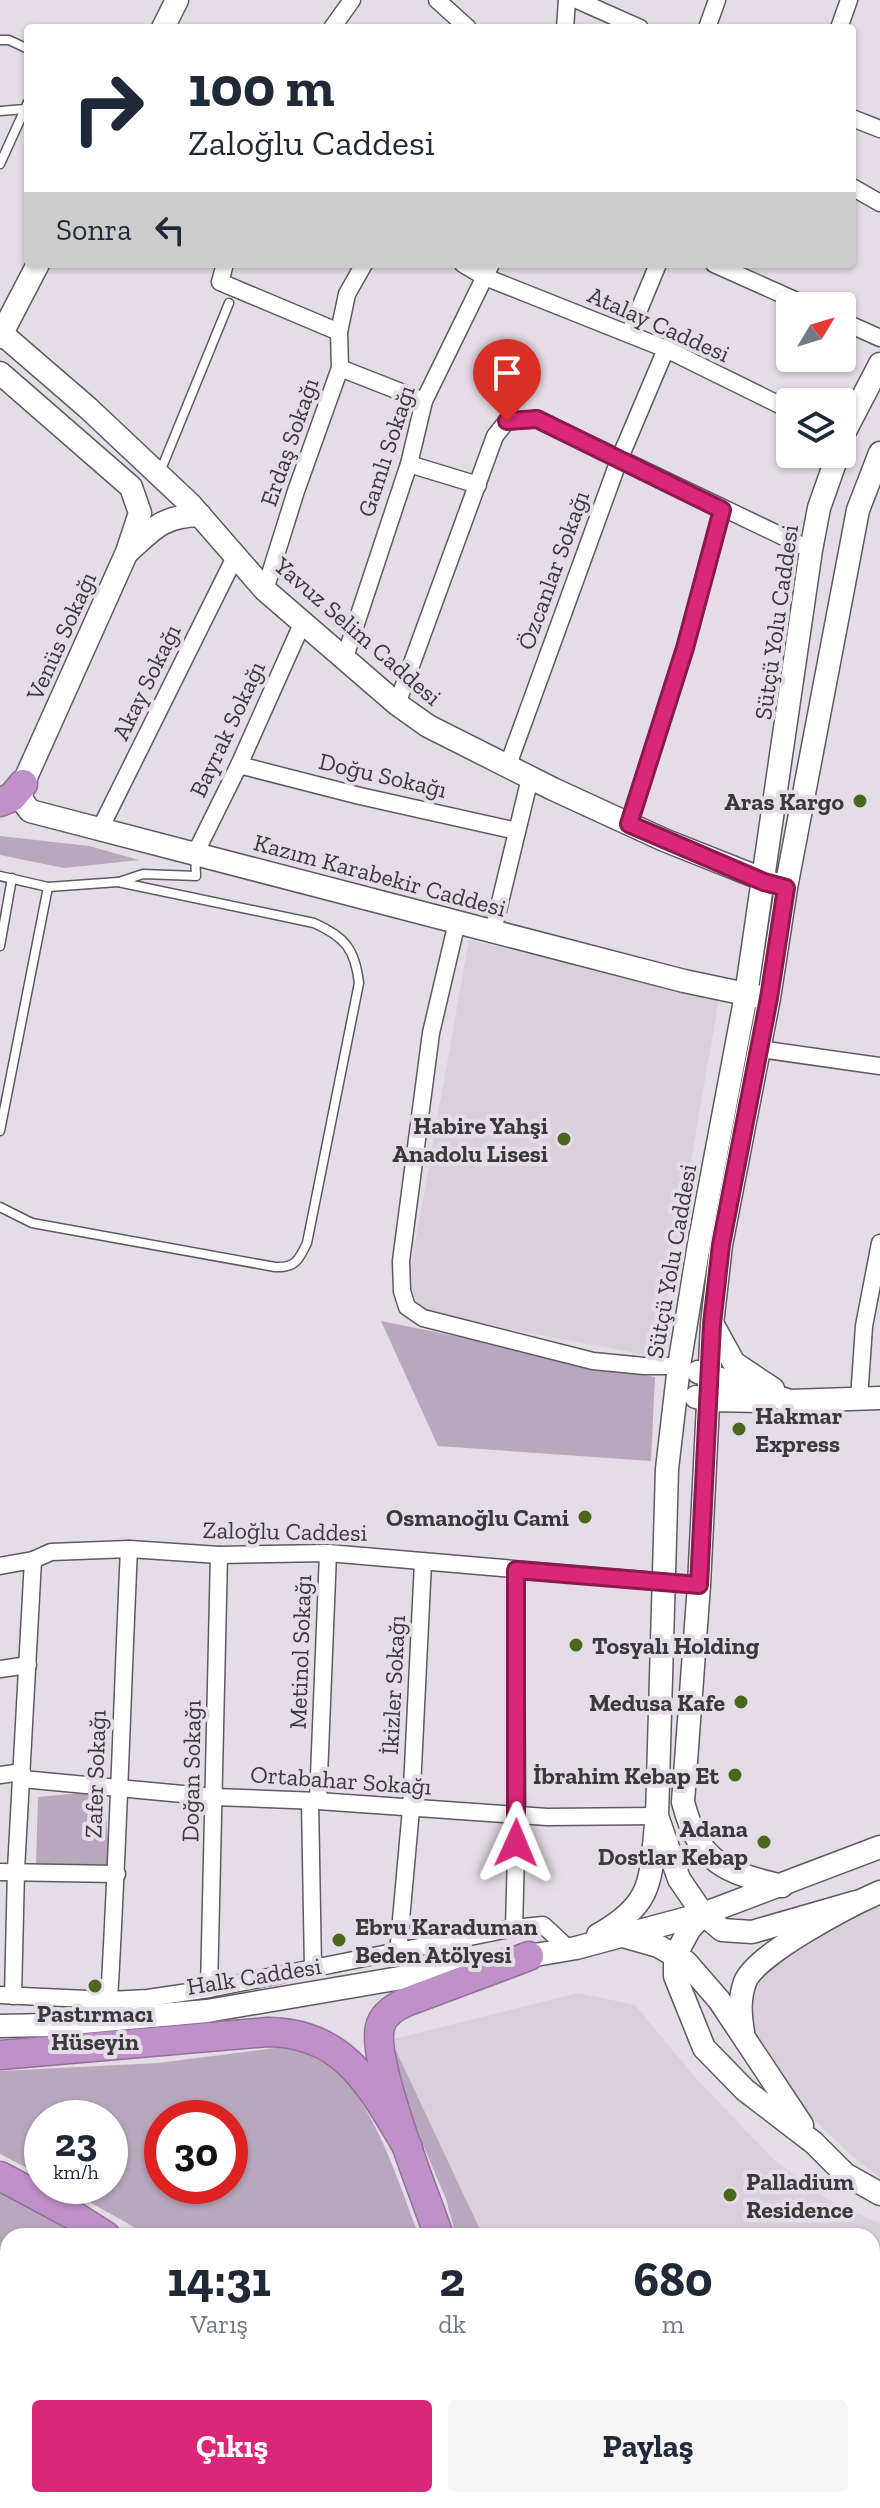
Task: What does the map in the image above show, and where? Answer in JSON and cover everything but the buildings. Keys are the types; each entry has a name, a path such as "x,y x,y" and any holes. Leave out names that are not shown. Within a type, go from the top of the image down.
{"highway":[{"path":"0,802 12,797 23,784"},
{"path":"436,2228 379,2051 380,2025 391,2009 406,2002 529,1956"},
{"path":"0,2055 290,2032 336,2051 357,2070 408,2148"},
{"path":"0,2176 93,2228"}],"main road":[{"path":"165,24 177,0"},
{"path":"1,334 36,268"},
{"name":"Yavuz Selim Caddesi","path":"1,334 159,475 200,515 265,590 397,704 428,726 530,778 629,824 775,885"},
{"name":"Sütçü Yolu Caddesi","path":"856,411 880,364"},
{"path":"0,373 131,487 140,513 127,552"},
{"name":"Sütçü Yolu Caddesi","path":"856,1902 752,1932 722,1930 703,1914 679,1879 657,1816 667,1469 679,1366 746,995 775,885 858,510 880,453"},
{"name":"Sütçü Yolu Caddesi","path":"782,1886 726,1868 705,1852 690,1829 683,1802 699,1585 712,1324 721,1245 769,998 775,885 811,550 819,508 832,468"},
{"path":"127,552 157,525 178,515 200,515"},
{"name":"Venüs Sokağı","path":"23,784 127,552"},
{"name":"Kazım Karabekir Caddesi","path":"23,784 21,799 30,811 457,922 746,995 769,998"},
{"path":"712,1324 734,1363 790,1401"},
{"path":"679,1366 790,1401"},
{"path":"676,1391 707,1400 870,1399"},
{"path":"666,1582 699,1585"},
{"path":"572,1948 631,1914 646,1893 657,1816"},
{"name":"Halk Caddesi","path":"0,2026 49,2025 207,2011 572,1948 703,1914 880,1847"},
{"path":"744,2037 739,2009 746,1980 760,1962 856,1902 880,1892"},
{"path":"703,1914 689,1930 675,1956 675,1976 704,2048 745,2090 814,2143 845,2174 880,2194"},
{"path":"621,1936 658,1946 686,1962 744,2037 814,2143"}],"street":[{"path":"335,24 352,0"},
{"path":"437,0 464,24"},
{"path":"565,24 567,0"},
{"path":"577,0 631,24"},
{"path":"708,24 717,0"},
{"path":"840,24 849,0"},
{"path":"856,120 880,129"},
{"path":"856,189 880,203"},
{"path":"224,268 220,282 339,332"},
{"name":"Erdaş Sokağı","path":"265,590 340,368 339,332 347,294 362,268"},
{"path":"629,334 656,268"},
{"path":"723,268 777,292"},
{"name":"Atalay Caddesi","path":"488,270 666,349 776,403"},
{"name":"Gamlı Sokağı","path":"344,660 409,464 424,401 488,270"},
{"path":"856,327 880,338"},
{"name":"Özcanlar Sokağı","path":"508,765 619,460 666,349"},
{"path":"340,368 424,401"},
{"path":"397,704 495,436 507,421 537,419 811,550"},
{"path":"409,464 478,485"},
{"path":"629,824 685,648 722,510"},
{"name":"Akay Sokağı","path":"100,829 236,555"},
{"name":"Bayrak Sokağı","path":"195,854 302,624"},
{"name":"Doğu Sokağı","path":"239,765 517,831"},
{"path":"493,931 530,778"},
{"path":"457,922 431,1033 401,1261 402,1291 407,1307 423,1318 593,1361 679,1366"},
{"path":"760,1049 880,1066"},
{"path":"870,1399 864,1326 880,1243"},
{"path":"644,1366 676,1391"},
{"name":"Zaloğlu Caddesi","path":"0,1566 33,1560 51,1552 129,1549 219,1555 328,1553 666,1582"},
{"name":"Zafer Sokağı","path":"109,2000 117,1874 117,1787 129,1549"},
{"name":"Metinol Sokağı","path":"313,1969 314,1801 328,1553"},
{"name":"Doğan Sokağı","path":"209,1989 219,1555"},
{"path":"33,1560 22,1775 8,1871 7,1995 109,2000 209,1989 514,1928 543,1925 572,1948"},
{"name":"İkizler Sokağı","path":"398,1953 411,1809 423,1562"},
{"path":"514,1928 516,1570"},
{"path":"0,1669 28,1665"},
{"name":"Ortabahar Sokağı","path":"0,1775 215,1797 547,1817 657,1816"},
{"path":"8,1871 117,1874"}],"lane":[{"path":"0,40 9,40 24,47"},
{"path":"0,111 24,106"},
{"path":"0,164 24,110"},
{"path":"159,475 229,303"},
{"path":"0,876 48,887 118,882 143,874 196,876 195,854"},
{"path":"0,946 12,878"},
{"path":"0,1207 32,1223 275,1267 287,1268 298,1263 307,1243 359,983 351,950 334,932 314,923 118,882"},
{"path":"0,1131 48,887"}],"shaded area":[{"path":"0,836 89,846 139,860 64,868 0,855"},
{"name":"Habire Yahşi Anadolu Lisesi","path":"469,940 719,999 657,1357 428,1314 414,1296 409,1278"},
{"path":"381,1321 655,1377 651,1461 438,1446"},
{"path":"104,1791 110,1868 36,1866 38,1797"},
{"path":"880,1906 880,2178 803,2109 745,2022 760,1975 800,1941"},
{"path":"578,1993 635,2005 695,2077 774,2160 827,2199 880,2224 880,2228 479,2228 390,2040"},
{"path":"391,2040 479,2228 454,2228 446,2199 385,2055"},
{"path":"291,2046 329,2066 348,2083 360,2100 389,2156 416,2228 136,2228 93,2204 128,2204 128,2100 24,2100 24,2167 0,2154 0,2071 158,2063"},
{"path":"0,2192 10,2196 67,2228 0,2228"}],"place":[{"name":"Aras Kargo","path":"860,801"},
{"name":"Habire Yahşi Anadolu Lisesi","path":"564,1139"},
{"name":"Hakmar Express","path":"739,1429"},
{"name":"Osmanoğlu Cami","path":"585,1517"},
{"name":"Tosyalı Holding","path":"576,1645"},
{"name":"Medusa Kafe","path":"741,1702"},
{"name":"İbrahim Kebap Et","path":"735,1775"},
{"name":"Adana Dostlar Kebap","path":"764,1842"},
{"name":"Ebru Karaduman Beden Atölyesi","path":"339,1940"},
{"name":"Pastırmacı Hüseyin","path":"95,1986"},
{"name":"Palladium Residence","path":"730,2195"}],"route":[{"path":"507,421 537,419 722,510 685,648 629,824 764,882 786,888 769,998 721,1245 707,1400 699,1585 516,1570 516,1843"}]}
